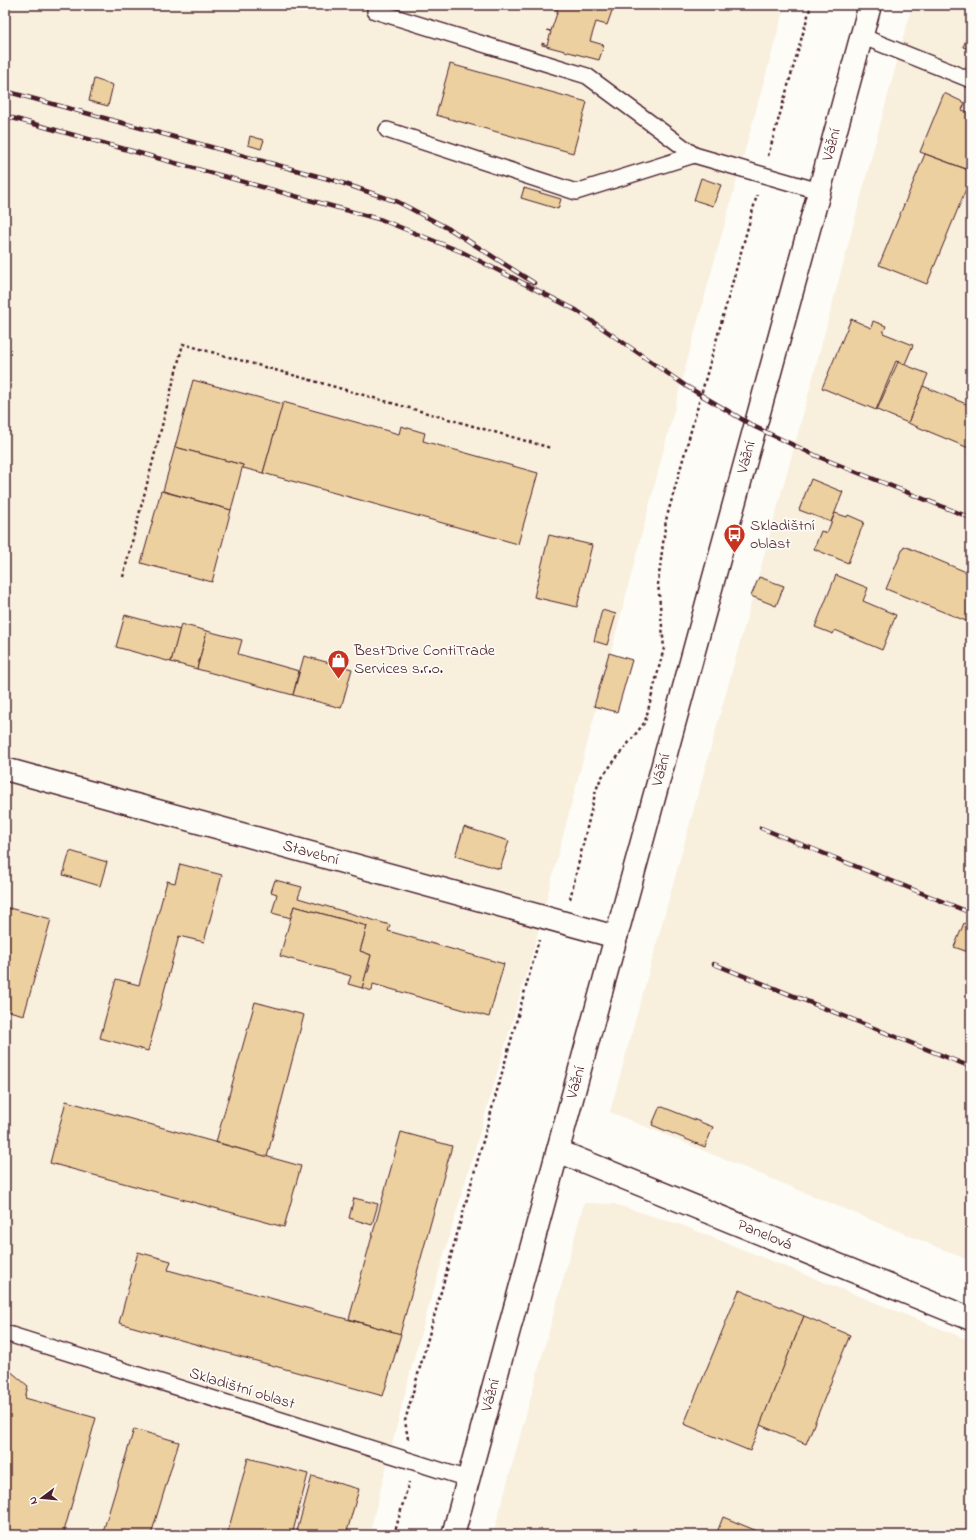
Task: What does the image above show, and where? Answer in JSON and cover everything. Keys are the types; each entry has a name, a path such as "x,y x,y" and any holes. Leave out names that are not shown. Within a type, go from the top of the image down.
{"street":[{"name":"Vážní","path":"453,1535 870,5"},
{"name":"Stavební","path":"5,769 616,937"},
{"name":"Panelová","path":"558,1151 971,1319"}],"lane":[{"path":"375,11 587,76 694,155 819,191"},
{"path":"861,36 971,80"},
{"path":"387,130 576,192 694,155"},
{"name":"Skladištní oblast","path":"5,1333 468,1479"}],"path":[{"path":"394,1535 415,1462 405,1420 555,920 601,778 645,722 664,648 658,583 666,520 811,5"},
{"path":"123,577 183,344 551,448"}],"shaded area":[{"path":"5,5 785,5 688,357 534,947 416,1350 369,1535 5,1535"},
{"path":"912,5 971,5 971,1261 610,1112 801,422"},
{"path":"584,1203 614,1204 684,1226 971,1341 971,1535 493,1535"}],"building":[{"path":"542,5 614,5 607,25 596,22 590,41 604,45 599,60 542,45 542,43 547,45 551,32 547,30 551,31 558,10"},
{"path":"971,28 971,50 963,47"},
{"path":"450,64 587,102 573,153 436,115"},
{"path":"94,79 113,85 108,106 89,101"},
{"path":"944,93 965,103 962,110 971,113 971,166 969,170 920,152"},
{"path":"250,136 264,140 261,149 248,145"},
{"path":"925,154 971,171 971,177 927,284 879,265"},
{"path":"701,178 721,185 713,206 694,200"},
{"path":"524,188 561,199 558,209 521,198"},
{"path":"851,319 871,328 873,321 886,326 883,333 913,345 905,364 896,361 876,410 822,388"},
{"path":"898,362 928,374 908,423 877,410"},
{"path":"193,380 283,404 263,473 243,468 243,465 175,447"},
{"path":"923,386 971,406 971,449 908,423"},
{"path":"283,402 399,434 401,426 425,433 423,441 538,473 518,544 263,473"},
{"path":"175,447 243,465 231,510 163,491"},
{"path":"811,479 843,492 831,522 799,510"},
{"path":"161,491 231,510 212,582 141,563"},
{"path":"835,513 847,517 848,515 864,522 848,563 814,549 821,531 827,533"},
{"path":"549,535 592,545 577,607 534,597"},
{"path":"904,546 971,574 971,623 886,589"},
{"path":"836,575 868,588 863,601 896,615 882,650 835,630 833,634 815,627"},
{"path":"759,577 784,586 776,606 751,596"},
{"path":"602,610 616,614 607,645 594,641"},
{"path":"125,615 180,630 171,662 116,647"},
{"path":"181,624 207,631 197,669 171,662"},
{"path":"207,631 242,640 238,654 299,671 293,695 197,669"},
{"path":"609,653 632,660 617,712 594,706"},
{"path":"304,656 352,669 341,708 293,695"},
{"path":"464,827 509,841 500,869 455,856"},
{"path":"70,851 107,862 100,886 63,875"},
{"path":"180,864 222,875 204,942 179,936 148,1051 100,1038 116,979 139,985 167,881 175,883"},
{"path":"275,880 302,887 298,898 390,925 388,931 504,964 489,1017 373,984 372,991 362,988 366,972 368,972 370,965 368,965 371,955 360,951 367,926 294,906 291,918 272,913 277,894 271,892"},
{"path":"294,906 367,926 360,951 371,955 362,988 348,984 351,976 280,956"},
{"path":"5,907 51,919 24,1015 5,1010"},
{"path":"964,923 971,926 971,953 954,947"},
{"path":"255,1002 304,1015 267,1157 216,1142"},
{"path":"66,1101 301,1166 284,1227 50,1163"},
{"path":"660,1106 713,1127 705,1147 652,1125"},
{"path":"401,1132 452,1146 400,1334 349,1319"},
{"path":"354,1198 378,1204 372,1225 349,1218"},
{"path":"138,1252 171,1261 168,1270 401,1334 383,1396 119,1323"},
{"path":"739,1290 804,1316 750,1451 684,1424"},
{"path":"804,1316 850,1335 806,1444 760,1425"},
{"path":"5,1368 28,1386 25,1398 96,1418 63,1535 5,1535"},
{"path":"134,1429 179,1442 151,1535 102,1535"},
{"path":"248,1458 308,1474 292,1535 227,1535"},
{"path":"312,1476 359,1489 346,1535 296,1535"},
{"path":"723,1517 767,1535 716,1535"}],"railway":[{"path":"5,91 336,181 398,202 453,231 534,283"},
{"path":"5,116 382,220 462,252 576,310 686,386 755,427 819,457 971,518"},
{"path":"761,828 971,913"},
{"path":"714,964 971,1067"}],"place":[{"name":"Skladištní oblast","path":"735,554"},
{"name":"BestDrive ContiTrade Services s.r.o.","path":"338,680"}]}
